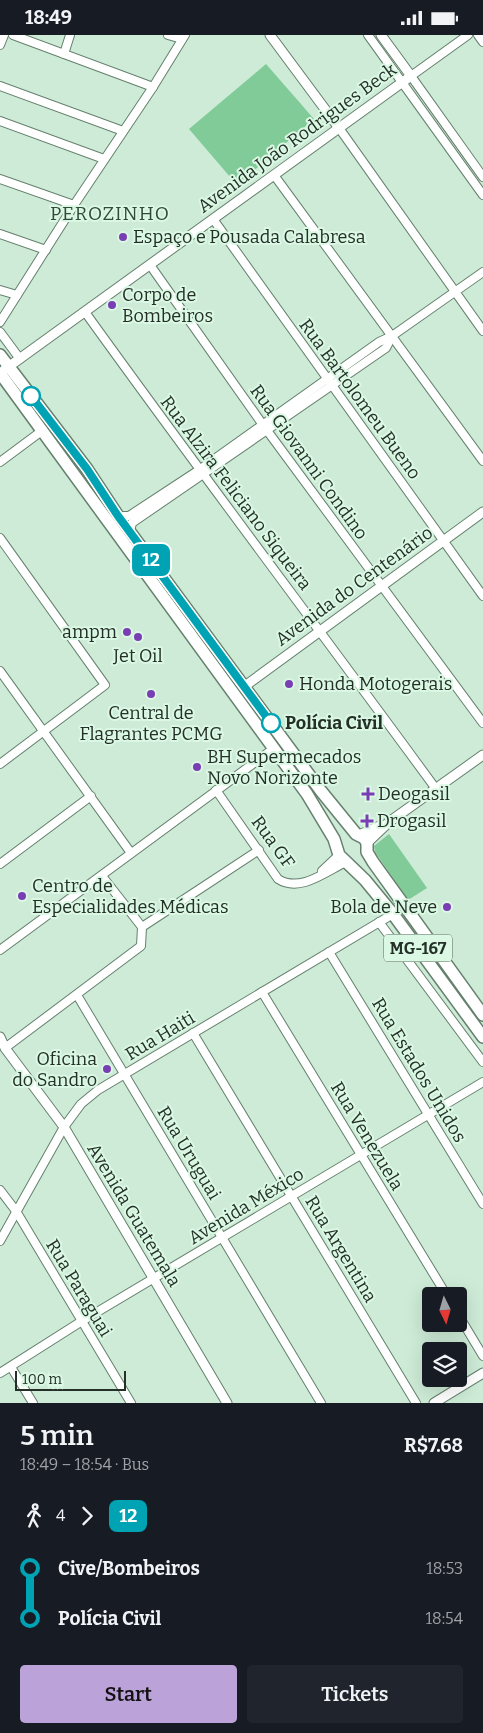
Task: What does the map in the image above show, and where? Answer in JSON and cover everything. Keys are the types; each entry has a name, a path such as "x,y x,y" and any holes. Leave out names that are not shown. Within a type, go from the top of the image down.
{"main road":[{"name":"MG-167","path":"0,355 4,370 42,430 307,794 343,857 393,914 483,1037"},
{"name":"MG-167","path":"4,370 87,469 118,516 317,786 362,841 399,900 483,1015"},
{"path":"346,835 362,841 362,860 343,857 346,835"}],"street":[{"path":"0,45 4,35"},
{"path":"13,35 153,87"},
{"path":"64,54 70,35"},
{"path":"0,322 74,205 153,87 183,37 168,35"},
{"path":"270,35 339,128 483,331"},
{"path":"368,35 483,195"},
{"path":"381,35 483,177"},
{"name":"Avenida João Rodrigues Beck","path":"4,370 468,35"},
{"path":"478,35 483,42"},
{"path":"0,86 123,131"},
{"path":"0,121 104,159"},
{"path":"274,175 483,461"},
{"path":"0,179 74,205"},
{"name":"Rua Bartolomeu Bueno","path":"213,219 483,596"},
{"path":"0,234 46,250"},
{"name":"Rua Giovanni Condino","path":"150,265 265,428 483,723"},
{"path":"265,428 327,378 379,342 392,336 483,272"},
{"path":"0,290 17,295"},
{"name":"Rua Alzira Feliciano Siqueira","path":"85,312 200,473 320,631 436,789"},
{"path":"0,332 20,359"},
{"path":"130,532 132,523 200,473 386,348 392,336"},
{"path":"0,461 42,430"},
{"path":"118,516 129,516 200,473"},
{"name":"Avenida do Centenário","path":"245,687 483,513"},
{"path":"0,538 104,685 0,764"},
{"path":"0,671 131,853"},
{"path":"0,950 273,749"},
{"path":"362,841 483,755"},
{"name":"Rua GF","path":"216,790 278,879 288,885 300,885 317,876 343,857"},
{"path":"0,864 91,796"},
{"path":"142,927 259,850"},
{"path":"3,1047 77,995 141,946 142,927 102,876"},
{"name":"Rua Haiti","path":"0,1241 64,1127 81,1104 98,1090 124,1074 393,914"},
{"path":"380,922 483,1062"},
{"name":"Rua Estados Unidos","path":"329,952 483,1204"},
{"name":"Rua Venezuela","path":"262,992 442,1287"},
{"name":"Rua Uruguai","path":"77,995 322,1403"},
{"name":"Rua Argentina","path":"193,1033 416,1403"},
{"name":"Avenida Guatemala","path":"0,1037 3,1047 64,1127 227,1403"},
{"name":"Avenida México","path":"0,1373 82,1321 483,1082"},
{"name":"Rua Paraguai","path":"0,1190 16,1211 131,1403"},
{"path":"468,1331 483,1356"},
{"path":"11,1367 33,1403"},
{"path":"434,1403 483,1373"}],"green space":[{"path":"266,64 314,119 237,185 189,129"},
{"path":"389,834 427,888 408,900 375,852 374,846"}],"bus line":[{"name":"12","path":"31,396 87,469 118,516 271,723"}],"place":[{"name":"Espaço e Pousada Calabresa","path":"123,237"},
{"name":"Corpo de Bombeiros","path":"112,305"},
{"name":"ampm","path":"127,632"},
{"name":"Jet Oil","path":"138,637"},
{"name":"Honda Motogerais","path":"289,684"},
{"name":"Central de Flagrantes PCMG","path":"151,694"},
{"name":"Polícia Civil","path":"271,723"},
{"name":"BH Supermecados Novo Norizonte","path":"197,767"},
{"name":"Deogasil","path":"368,794"},
{"name":"Drogasil","path":"367,821"},
{"name":"Centro de Especialidades Médicas","path":"22,896"},
{"name":"Bola de Neve","path":"447,907"},
{"name":"Oficina do Sandro","path":"107,1069"}],"district":[{"name":"PEROZINHO","path":"110,213"}]}
